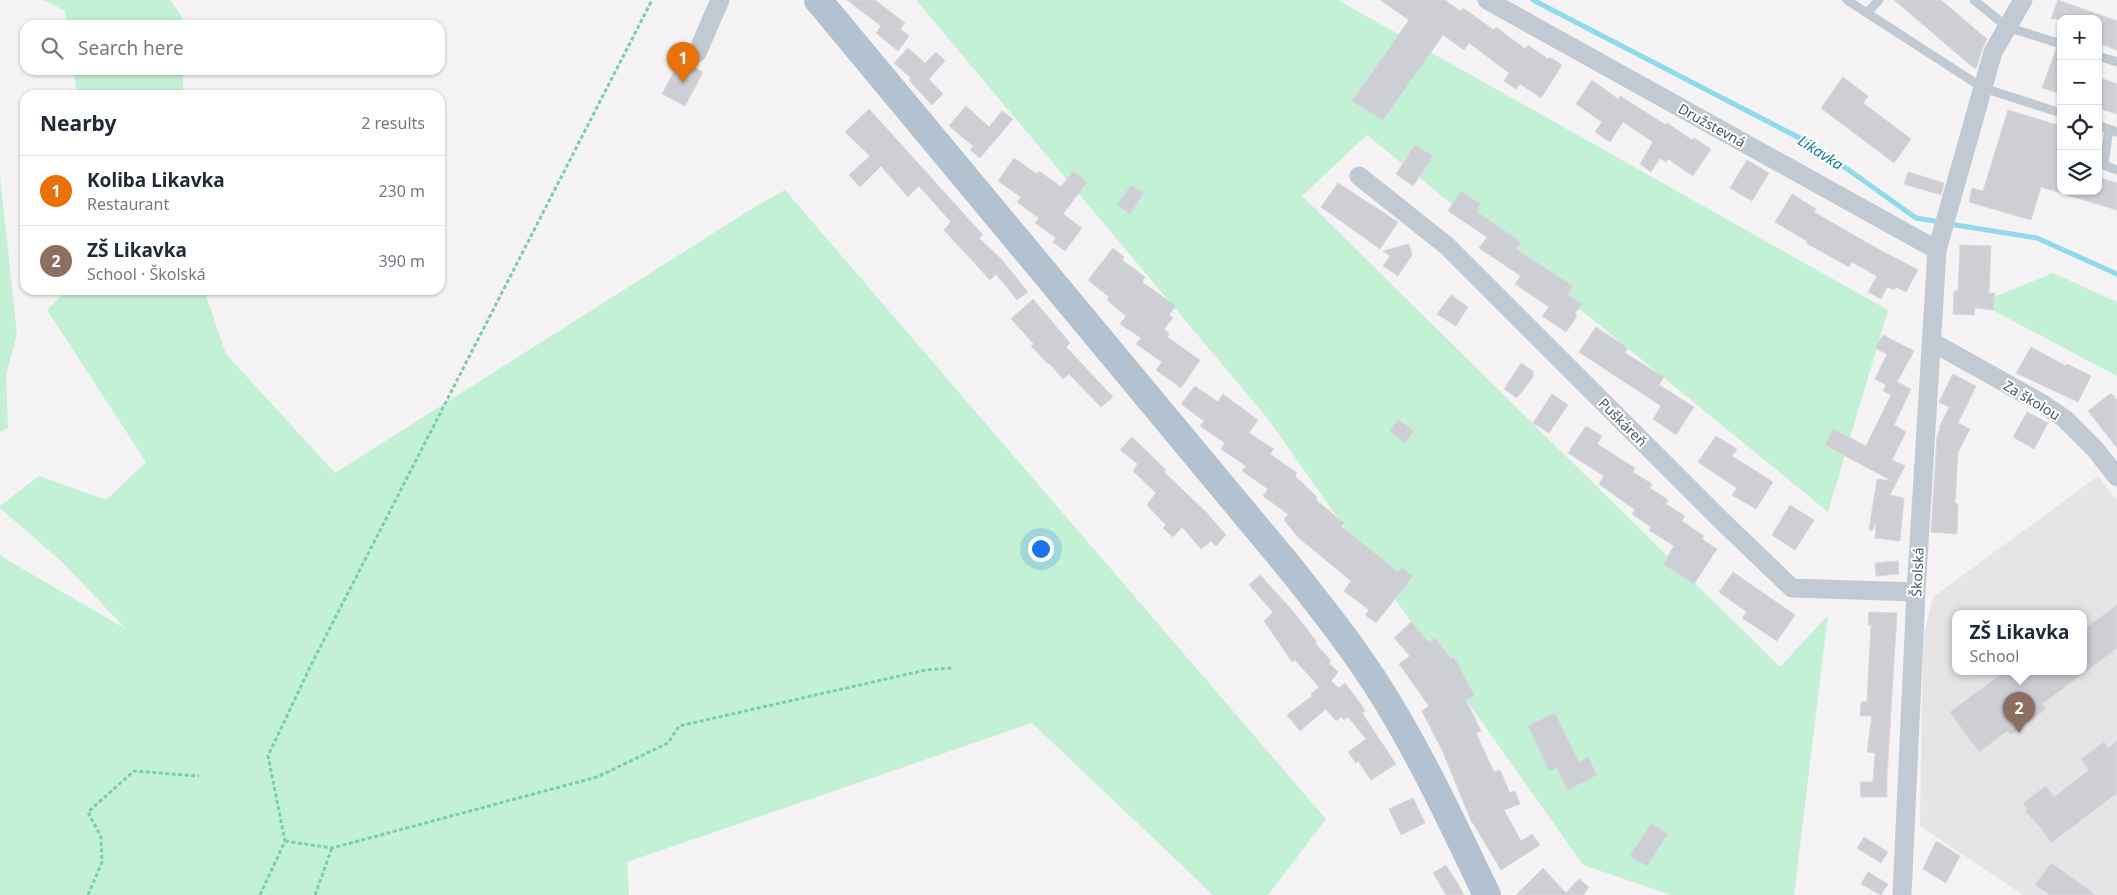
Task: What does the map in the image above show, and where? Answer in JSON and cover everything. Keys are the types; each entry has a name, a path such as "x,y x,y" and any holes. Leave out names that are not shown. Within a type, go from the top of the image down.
{"main road":[{"path":"818,0 1285,561 1343,635 1386,699 1412,744 1487,895"}],"street":[{"path":"696,52 720,0"},
{"name":"Družstevná","path":"1487,0 1937,250"},
{"name":"Školská","path":"1902,895 1916,592 1937,250 1993,52 2023,0"},
{"name":"Puškáreň","path":"1359,176 1447,246 1722,521 1792,588 1916,592"},
{"name":"Za školou","path":"1932,342 2043,404 2065,419 2095,449 2117,477"}],"lane":[{"path":"1847,0 1983,88 2057,112"},
{"path":"1867,13 1879,0"},
{"path":"1974,0 2007,27 2057,43"},
{"path":"2102,57 2117,62"},
{"path":"2113,130 2104,166 2117,170"}],"path":[{"path":"260,895 285,841 268,756 316,656 652,0"},
{"path":"285,841 332,848 597,777 668,743 679,726 926,670 952,668"},
{"path":"88,895 102,862 101,837 88,812 134,771 199,776"},
{"path":"315,895 332,848"}],"shaded area":[{"path":"2098,476 2117,500 2117,895 2023,895 1920,826 1923,639 1933,597"}],"green space":[{"path":"43,0 170,0 182,17 182,20 66,20 65,11"},
{"path":"916,0 1338,0 1888,310 1828,512 1367,135 1302,196 1780,667 1828,615 1794,895 1671,895 1583,865 1268,419"},
{"path":"75,75 183,75 183,90 76,90"},
{"path":"0,176 17,334 6,375 8,428 0,432"},
{"path":"785,190 1326,819 1268,895 1213,895 1032,723 627,862 629,895 0,895 0,554 126,629 62,562 0,506 39,476 106,500 146,462 47,310 62,295 206,295 226,354 335,473 753,208"},
{"path":"2053,273 2117,302 2117,376 1979,303"}],"building":[{"path":"847,0 875,0 905,23 900,29 909,36 898,51 876,33 881,26"},
{"path":"1380,0 1445,0 1460,11 1463,8 1494,30 1496,27 1525,49 1528,45 1548,59 1550,57 1562,65 1541,98 1520,84 1516,89 1504,81 1509,73 1469,43 1464,50 1443,35 1383,120 1352,101 1409,20"},
{"path":"1894,0 1941,0 1987,39 1977,67 1975,69"},
{"path":"2058,0 2100,15 2057,15 2057,19 2051,19"},
{"path":"2102,16 2117,21 2117,50 2102,44"},
{"path":"908,48 925,63 936,52 945,61 929,79 943,94 932,105 909,80 911,78 894,63"},
{"path":"2056,49 2057,49 2057,93 2042,88"},
{"path":"680,60 703,72 685,106 662,94"},
{"path":"1843,77 1868,96 1863,103 1911,139 1894,163 1821,108"},
{"path":"2102,78 2117,84 2117,114 2102,109"},
{"path":"1592,80 1618,99 1620,96 1666,125 1667,123 1692,140 1694,138 1711,149 1693,176 1668,159 1666,162 1660,158 1651,172 1640,164 1653,142 1623,122 1610,142 1595,132 1602,122 1576,104"},
{"path":"966,106 989,127 1002,111 1013,119 980,158 970,150 973,146 949,126"},
{"path":"869,109 983,235 979,238 1002,260 1028,292 1017,300 996,274 990,280 944,230 951,222 919,186 908,197 881,166 860,187 849,175 870,156 845,132"},
{"path":"2008,110 2057,125 2057,192 2041,187 2031,220 1969,202 1972,188 1983,191"},
{"path":"1415,145 1433,156 1413,186 1396,174"},
{"path":"1014,158 1037,174 1039,171 1061,187 1073,171 1087,182 1063,214 1082,228 1065,251 1053,242 1056,238 1035,223 1039,218 1017,202 1021,197 998,181"},
{"path":"1747,160 1769,173 1752,201 1730,188"},
{"path":"1908,172 1944,183 1941,195 1904,184"},
{"path":"2102,178 2117,183 2117,210 2067,195 2102,195"},
{"path":"1338,183 1398,222 1380,249 1321,207"},
{"path":"1131,185 1144,193 1130,214 1117,205"},
{"path":"1461,191 1480,204 1476,211 1521,242 1516,249 1573,286 1568,295 1582,304 1575,314 1577,316 1566,332 1542,316 1549,307 1515,284 1521,276 1479,248 1487,237 1448,211"},
{"path":"1792,194 1816,209 1814,212 1918,270 1906,292 1896,287 1894,290 1887,287 1881,299 1868,292 1877,276 1852,262 1849,267 1806,243 1807,241 1775,222"},
{"path":"1409,244 1412,255 1398,276 1383,266 1390,256 1383,251"},
{"path":"1960,245 1991,246 1989,293 1995,293 1993,310 1975,308 1974,315 1953,314 1954,291 1958,291"},
{"path":"1113,248 1124,257 1122,260 1145,277 1142,282 1176,306 1169,315 1173,318 1164,329 1169,334 1167,337 1200,360 1181,388 1156,370 1162,362 1136,344 1141,338 1120,324 1126,316 1107,300 1109,297 1088,280"},
{"path":"1451,295 1468,307 1456,326 1437,314"},
{"path":"1033,299 1070,343 1066,347 1113,397 1101,407 1069,374 1063,379 1031,346 1034,344 1011,319"},
{"path":"1596,327 1628,348 1625,353 1664,377 1659,385 1694,407 1676,435 1653,419 1661,406 1579,352"},
{"path":"1883,335 1914,351 1897,382 1911,389 1894,425 1906,432 1892,460 1905,466 1890,495 1904,498 1900,541 1875,538 1876,522 1872,531 1869,530 1877,479 1892,481 1825,445 1833,429 1866,446 1891,395 1883,391 1886,385 1875,379 1887,354 1875,348"},
{"path":"2031,347 2066,366 2067,364 2091,376 2078,402 2016,373"},
{"path":"1521,363 1533,371 1533,377 1517,398 1504,389"},
{"path":"1953,374 1976,386 1958,423 1970,429 1958,452 1955,503 1958,504 1957,534 1931,532 1937,436 1949,407 1939,402"},
{"path":"1195,386 1218,402 1223,394 1258,420 1249,433 1274,449 1270,454 1297,473 1295,476 1317,497 1316,500 1344,523 1341,526 1398,572 1402,568 1413,576 1376,623 1365,615 1369,610 1344,591 1351,581 1299,538 1284,520 1288,514 1263,496 1268,489 1242,471 1246,466 1221,449 1225,443 1200,426 1204,421 1181,404"},
{"path":"2111,393 2117,400 2117,448 2088,411"},
{"path":"1552,394 1568,405 1549,433 1533,423"},
{"path":"2027,412 2048,423 2034,449 2013,437"},
{"path":"1398,419 1414,431 1405,443 1389,431"},
{"path":"1586,426 1602,436 1597,444 1635,468 1633,472 1652,484 1650,488 1668,500 1666,504 1685,516 1682,521 1704,536 1702,539 1717,549 1694,584 1663,564 1674,546 1649,530 1651,527 1632,514 1635,510 1599,484 1604,476 1568,453"},
{"path":"1716,436 1737,449 1732,456 1773,482 1756,509 1732,495 1737,488 1698,462"},
{"path":"1132,437 1166,470 1164,472 1206,512 1226,535 1216,546 1211,541 1201,549 1182,527 1173,537 1163,528 1166,525 1147,505 1156,493 1133,471 1138,464 1120,450"},
{"path":"1790,505 1814,520 1795,550 1772,535"},
{"path":"1898,561 1899,574 1876,576 1875,563"},
{"path":"1733,572 1795,615 1777,641 1742,618 1747,612 1719,592"},
{"path":"1260,575 1293,611 1317,642 1315,643 1331,661 1329,663 1338,672 1331,681 1339,688 1345,683 1360,703 1365,711 1362,713 1396,764 1371,780 1358,761 1356,763 1348,752 1366,739 1348,717 1344,720 1341,717 1336,721 1326,709 1300,731 1287,715 1312,696 1311,694 1319,687 1295,660 1292,662 1264,621 1273,612 1249,585"},
{"path":"2117,605 2117,648 2087,670 2087,627"},
{"path":"1869,612 1897,613 1887,797 1861,797 1860,782 1873,782 1875,753 1867,752 1872,716 1860,716 1861,702 1867,702 1871,625 1868,625"},
{"path":"1411,622 1429,642 1435,638 1451,659 1453,657 1461,668 1475,696 1466,700 1481,731 1476,733 1494,772 1500,770 1510,793 1515,791 1520,804 1504,810 1521,841 1532,834 1540,845 1501,870 1472,823 1442,750 1422,711 1429,706 1399,664 1410,656 1394,638"},
{"path":"2000,675 2081,675 2042,704 2046,709 2011,735 2007,731 1979,752 1950,712"},
{"path":"1555,713 1579,762 1588,757 1597,775 1567,790 1557,768 1549,771 1528,726"},
{"path":"2117,741 2117,793 2051,843 2041,828 2025,811 2027,809 2023,803 2046,786 2054,797 2089,770 2081,759 2104,742 2108,748"},
{"path":"1413,798 1425,823 1401,835 1389,809"},
{"path":"1651,823 1668,834 1647,866 1630,856"},
{"path":"1864,837 1888,852 1881,863 1857,848"},
{"path":"1936,841 1960,856 1946,883 1923,869"},
{"path":"2051,863 2096,895 2050,895 2035,885"},
{"path":"1446,865 1464,895 1446,895 1433,873"},
{"path":"1543,868 1566,893 1579,879 1589,887 1583,895 1516,895"},
{"path":"1868,872 1888,884 1881,895 1861,884"}],"waterway":[{"name":"Likavka","path":"1533,0 1815,146 1916,218 1941,222"},
{"name":"Likavka","path":"1949,224 2037,238 2117,274"}],"place":[{"name":"Koliba Likavka","path":"683,83"},
{"name":"ZŠ Likavka","path":"2019,733"}]}
